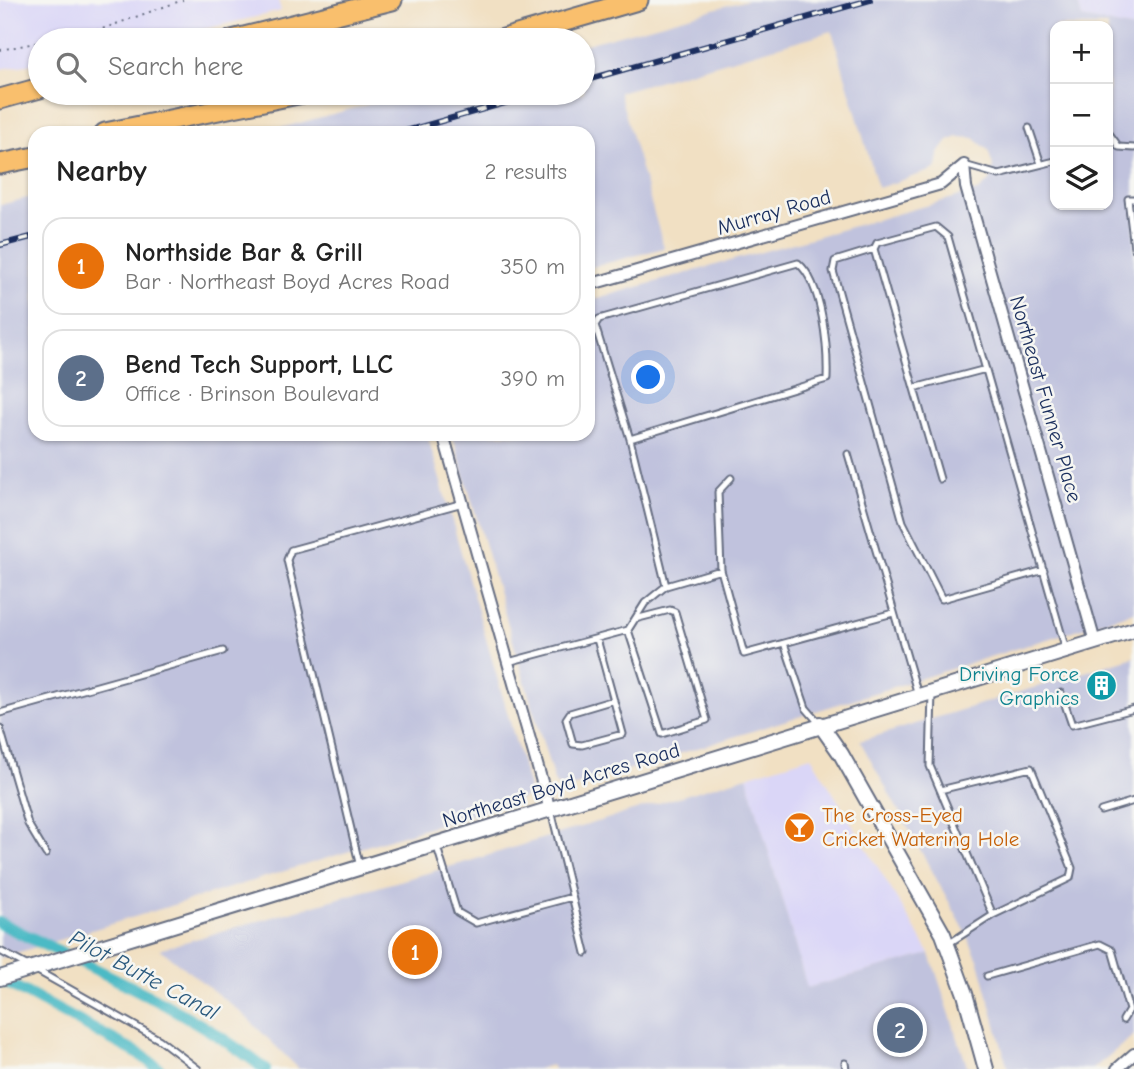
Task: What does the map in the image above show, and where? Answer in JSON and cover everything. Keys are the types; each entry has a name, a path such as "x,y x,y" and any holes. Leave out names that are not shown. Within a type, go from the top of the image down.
{"highway":[{"path":"280,28 392,0"},
{"path":"541,28 638,0"},
{"path":"0,87 28,84"},
{"path":"0,99 28,92"},
{"path":"155,126 248,105"},
{"path":"147,126 171,122"},
{"path":"0,151 28,146"},
{"path":"0,164 28,158"}],"street":[{"name":"Murray Road","path":"595,283 941,184 964,165"},
{"name":"Northeast Funner Place","path":"964,165 969,200 1095,642"},
{"path":"445,441 551,810"},
{"name":"Northeast Boyd Acres Road","path":"0,978 551,810 820,724 1134,631"},
{"path":"820,724 841,754 947,945 965,995 986,1069"},
{"path":"1117,1069 1134,1054"}],"lane":[{"path":"1029,128 1041,164"},
{"path":"1113,139 1117,145"},
{"path":"1113,146 1134,148"},
{"path":"964,165 999,175 1050,162"},
{"path":"1134,199 1128,199 1134,248"},
{"path":"940,480 874,249 877,243 936,227 948,237 1066,650"},
{"path":"874,249 835,261 833,271 903,522 919,558 942,599 1044,570"},
{"path":"630,439 827,380 828,345 808,272 798,263 599,319 595,325 630,439 666,586"},
{"path":"914,388 986,369"},
{"path":"848,454 893,613 925,692 930,766 993,915"},
{"path":"731,478 718,492 721,570 744,654 893,613"},
{"path":"361,868 287,560 291,550 463,503"},
{"path":"508,662 628,630 645,603 666,586 721,570"},
{"path":"628,630 662,734 707,720 675,612 670,610 635,619"},
{"path":"597,639 614,700 623,734 582,745 573,744 566,719 569,713 614,700"},
{"path":"784,643 806,708 820,724"},
{"path":"0,713 223,651"},
{"path":"1061,693 1072,725 1134,709"},
{"path":"0,728 28,824 46,853"},
{"path":"940,790 1031,768 1072,868 1070,878 993,915 947,945"},
{"path":"1101,811 1134,801"},
{"path":"551,810 586,953"},
{"path":"437,845 457,912 476,923 572,897"},
{"path":"987,976 1100,944 1112,950 1129,1010 1123,1020"},
{"path":"0,951 26,970 159,1040 198,1069"}],"path":[{"path":"105,28 183,0"},
{"path":"0,50 28,44"}],"shaded area":[{"path":"0,0 278,0 281,11 208,28 28,28 28,65 0,69"},
{"path":"747,0 1077,0 1082,18 1096,21 1050,21 1050,210 1113,210 1113,25 1134,29 1134,612 566,789 555,784 454,441 595,441 595,299 978,191 990,181 993,166 988,150 974,138 958,137 948,141 939,153 937,167 933,170 878,188 832,31 619,92 664,248 595,266 595,126 289,126 366,105 595,105 595,42"},
{"path":"1077,0 1134,0 1134,29 1113,25 1113,21 1082,18"},
{"path":"28,198 28,441 429,441 529,788 524,798 0,958 0,205"},
{"path":"1134,657 1134,1035 1093,1069 1008,1069 979,962 964,929 860,741"},
{"path":"811,756 930,954 807,988 747,776"},
{"path":"747,776 807,988 930,954 968,1069 554,1069 552,1065 537,1069 299,1069 243,1014 160,949 473,860"}],"waterway":[{"name":"Pilot Butte Canal","path":"0,923 170,1007 203,1026 265,1069"},
{"path":"0,979 141,1055 159,1069"}],"railway":[{"path":"595,78 870,0"},
{"path":"424,126 498,105"},
{"path":"0,245 28,238"}],"place":[{"name":"Driving Force Graphics","path":"1102,686"},
{"name":"The Cross-Eyed Cricket Watering Hole","path":"799,827"},
{"name":"Northside Bar & Grill","path":"415,952"},
{"name":"Bend Tech Support, LLC","path":"900,1030"}]}
